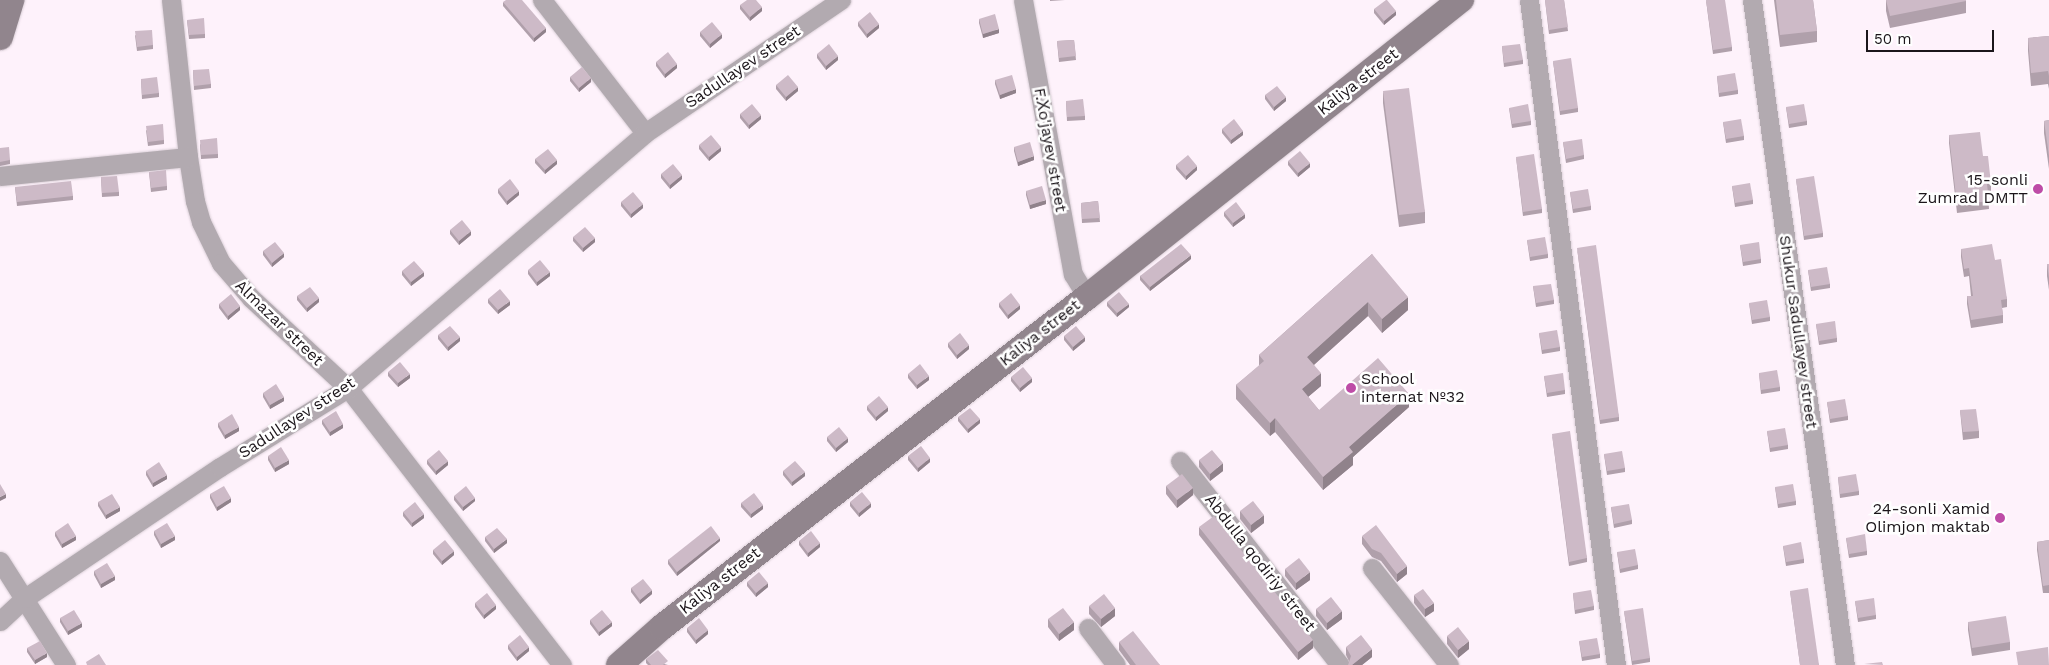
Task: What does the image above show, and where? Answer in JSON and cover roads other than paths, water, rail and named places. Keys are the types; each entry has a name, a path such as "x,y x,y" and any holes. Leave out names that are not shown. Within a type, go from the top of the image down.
{"main road":[{"path":"0,37 11,0"},
{"name":"Kaliya street","path":"619,665 670,621 1087,297 1461,0"}],"street":[{"name":"Almazar street","path":"171,0 188,157 201,222 221,263 235,282 348,388 562,665"},
{"path":"542,0 645,133"},
{"name":"Sadullayev street","path":"0,621 25,598 220,467 348,388 645,133 840,0"},
{"name":"F.Хo'jayev street","path":"1023,0 1073,274 1087,297"},
{"path":"1529,0 1616,665"},
{"name":"Shukur Sadullayev street","path":"1752,0 1845,665"},
{"path":"0,176 188,157"},
{"name":"Abdulla qodiriy street","path":"1180,462 1340,665"},
{"path":"0,561 66,665"},
{"path":"1372,568 1449,665"},
{"path":"1088,628 1116,665"}],"place":[{"name":"15-sonli Zumrad DMTT","path":"2038,189"},
{"name":"School internat №32","path":"1351,388"},
{"name":"24-sonli Xamid Olimjon maktab","path":"2000,518"}]}
